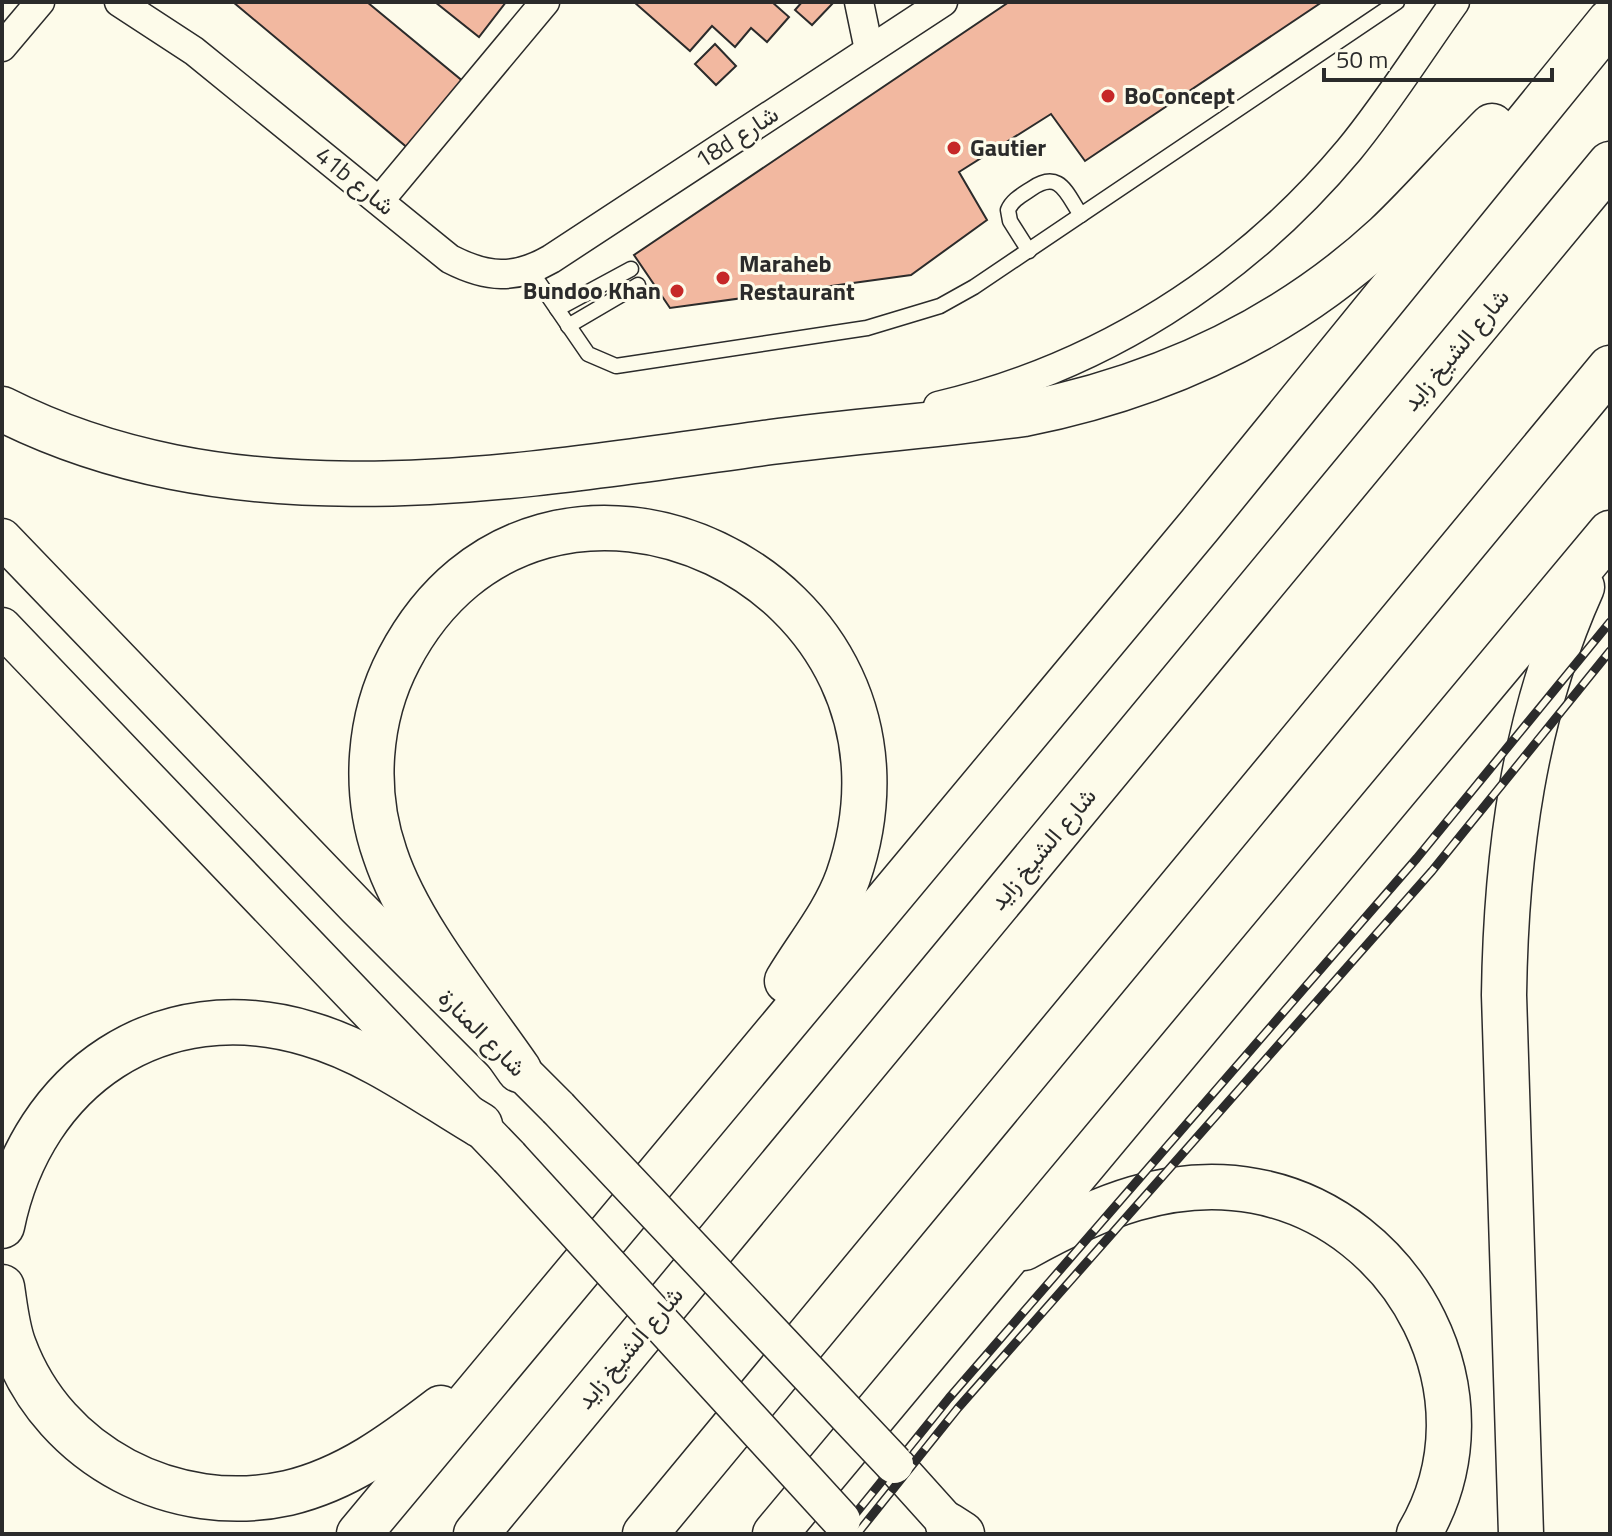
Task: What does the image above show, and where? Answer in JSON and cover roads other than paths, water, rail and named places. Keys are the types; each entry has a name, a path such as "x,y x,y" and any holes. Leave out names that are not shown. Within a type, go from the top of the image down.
{"highway":[{"path":"2,409 77,442 185,471 240,479 359,485 570,468 780,441 963,422 1081,402 1137,385 1244,338 1342,273 1386,235 1529,89 1610,21"},
{"path":"359,1534 1200,525 1610,21"},
{"name":"شارع الشيخ زايد","path":"476,1534 1610,164"},
{"path":"645,1534 1610,368"},
{"path":"519,1070 398,887 384,854 375,818 373,744 380,708 397,662 430,610 456,584 487,562 521,546 595,529 632,529 670,535 706,547 740,564 771,586 798,612 820,641 852,705 865,776 857,847 830,914 767,1015 743,1070"},
{"path":"775,1534 1610,534"},
{"path":"1521,1534 1504,995 1510,861 1523,772 1541,700 1563,629 1610,534"},
{"path":"2,1226 9,1192 23,1154 44,1120 69,1090 100,1064 135,1044 172,1029 211,1021 244,1022 309,1034 370,1059 494,1141"},
{"path":"1001,1261 1095,1210 1171,1189 1211,1187 1254,1191 1296,1202 1335,1221 1370,1246 1400,1278 1423,1314 1439,1354 1448,1396 1449,1439 1441,1481 1419,1534"},
{"path":"2,1287 13,1345 28,1377 71,1434 129,1475 162,1488 197,1496 232,1500 261,1498 290,1492 344,1473 394,1443 503,1360"}],"main road":[{"name":"شارع المنارة","path":"2,538 345,896 558,1108 956,1531"},
{"path":"2,627 494,1141 848,1527"}],"street":[{"path":"2,47 40,2"},
{"name":"41b شارع","path":"119,2 194,51 450,259 475,272 503,277 531,271"},
{"name":"41b شارع","path":"152,2 194,51"},
{"path":"380,200 545,2"},
{"path":"859,2 869,50"},
{"path":"780,441 992,392 1049,372 1118,340 1183,301 1244,256 1300,205 1350,149 1455,2"},
{"name":"18d شارع","path":"531,271 933,5"},
{"path":"2,389 92,436 185,471"}],"lane":[{"path":"531,271 588,354 616,366 867,328 940,306 1029,251 1397,2"},
{"path":"1029,251 1010,221 1008,210 1014,201 1032,188 1046,180 1057,182 1081,215"},
{"path":"557,309 631,269"},
{"path":"568,326 638,285"}],"railway":[{"path":"839,1534 949,1398 1417,858 1610,622"},
{"path":"857,1534 958,1408 1432,871 1610,651"}],"place":[{"name":"BoConcept","path":"1108,96"},
{"name":"Gautier","path":"954,148"},
{"name":"Maraheb Restaurant","path":"723,278"},
{"name":"Bundoo Khan","path":"677,291"}]}
